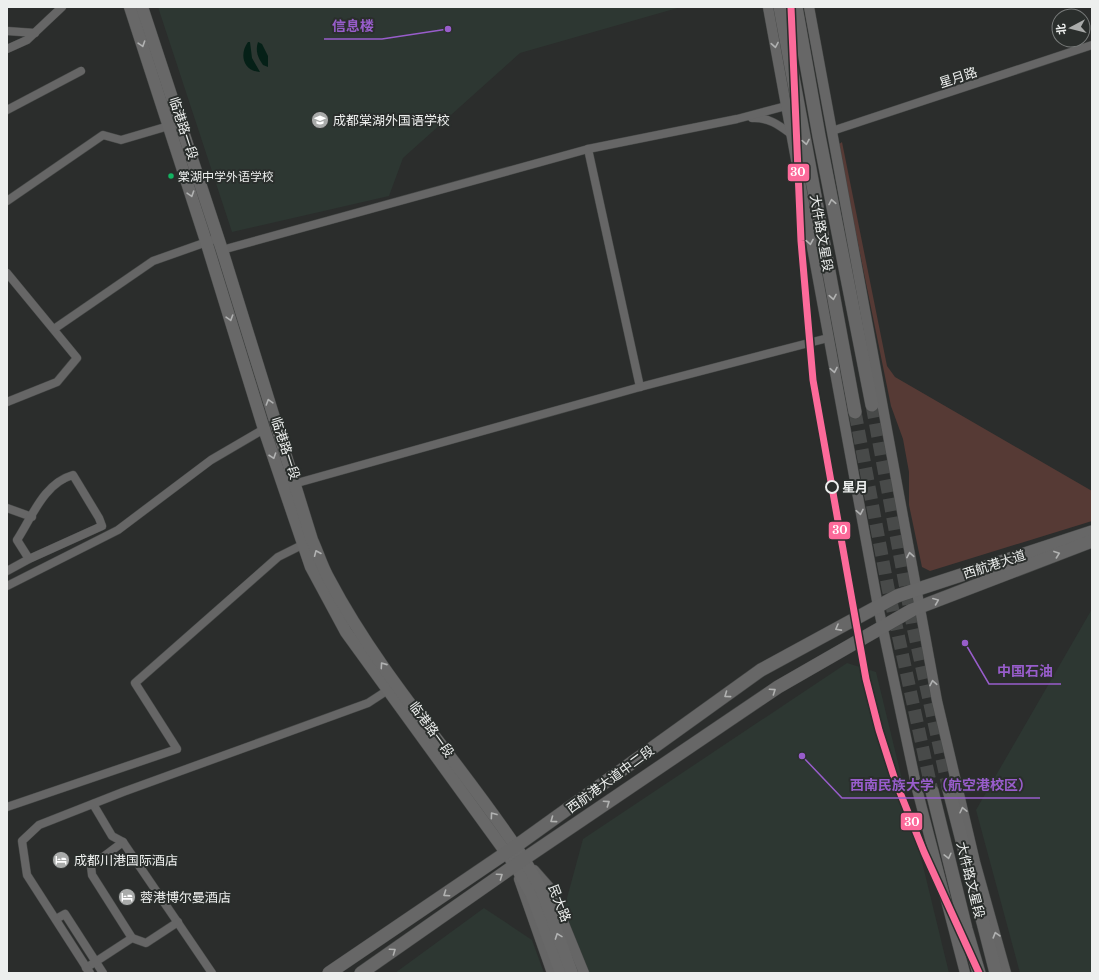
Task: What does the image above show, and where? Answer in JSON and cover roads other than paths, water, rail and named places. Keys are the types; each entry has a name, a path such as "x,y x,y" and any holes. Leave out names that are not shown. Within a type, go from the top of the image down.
{"main road":[{"name":"临港路一段","path":"130,7 168,126 212,239 222,250 290,485 302,545 311,567 335,614 392,688 511,850"},
{"name":"临港路一段","path":"142,7 180,123 264,429 290,485 328,578 392,688"},
{"name":"大件路文星段","path":"780,7 855,412"},
{"name":"大件路文星段","path":"796,7 819,136 872,405"},
{"name":"西航港大道","path":"897,596 1092,532"},
{"path":"362,973 519,862 778,687 919,608 1092,541"},
{"name":"西航港大道中二段","path":"329,973 511,850 761,670 897,596"},
{"name":"大件路文星段","path":"948,786 996,973"},
{"name":"大件路文星段","path":"932,791 978,973"},
{"name":"民大路","path":"511,850 541,888 572,973"},
{"name":"民大路","path":"519,862 561,973"}],"street":[{"path":"7,49 27,40 62,7"},
{"path":"768,7 882,628 917,789 965,973"},
{"path":"809,7 938,709 975,862 1006,973"},
{"path":"7,31 35,33"},
{"name":"星月路","path":"832,131 1092,45"},
{"path":"7,110 81,71"},
{"path":"222,250 588,149 737,120 786,106"},
{"path":"737,120 759,118 772,121 791,134"},
{"path":"7,201 103,135 121,140 180,123"},
{"path":"588,149 640,387"},
{"path":"54,329 154,261 212,239"},
{"path":"7,273 77,358 57,382 7,402"},
{"path":"290,485 640,387 828,338"},
{"path":"7,586 118,530 211,460 264,429"},
{"path":"7,571 29,559 102,526 99,518 72,475 62,478 44,496 17,540 29,559"},
{"path":"7,508 32,517"},
{"path":"7,807 177,749 135,683 278,557 302,545"},
{"path":"132,938 96,961 88,970 27,875 22,841 39,824 368,703 392,688"},
{"path":"93,804 112,836 123,842 212,973"},
{"path":"123,842 91,866 92,875 132,938 146,943 178,922"},
{"path":"519,862 552,973"},
{"path":"519,862 549,887 584,973"},
{"path":"56,919 65,914 103,973"}],"tunnel":[{"path":"872,405 913,627 948,786"},
{"path":"855,412 888,588 932,791"}],"place":[{"name":"信息楼","path":"448,29"},
{"name":"成都棠湖外国语学校","path":"320,120"},
{"name":"棠湖中学外语学校","path":"171,176"},
{"name":"星月","path":"832,487"},
{"name":"中国石油","path":"965,643"},
{"name":"西南民族大学（航空港校区）","path":"802,756"},
{"name":"成都川港国际酒店","path":"61,860"},
{"name":"蓉港博尔曼酒店","path":"127,897"}]}
